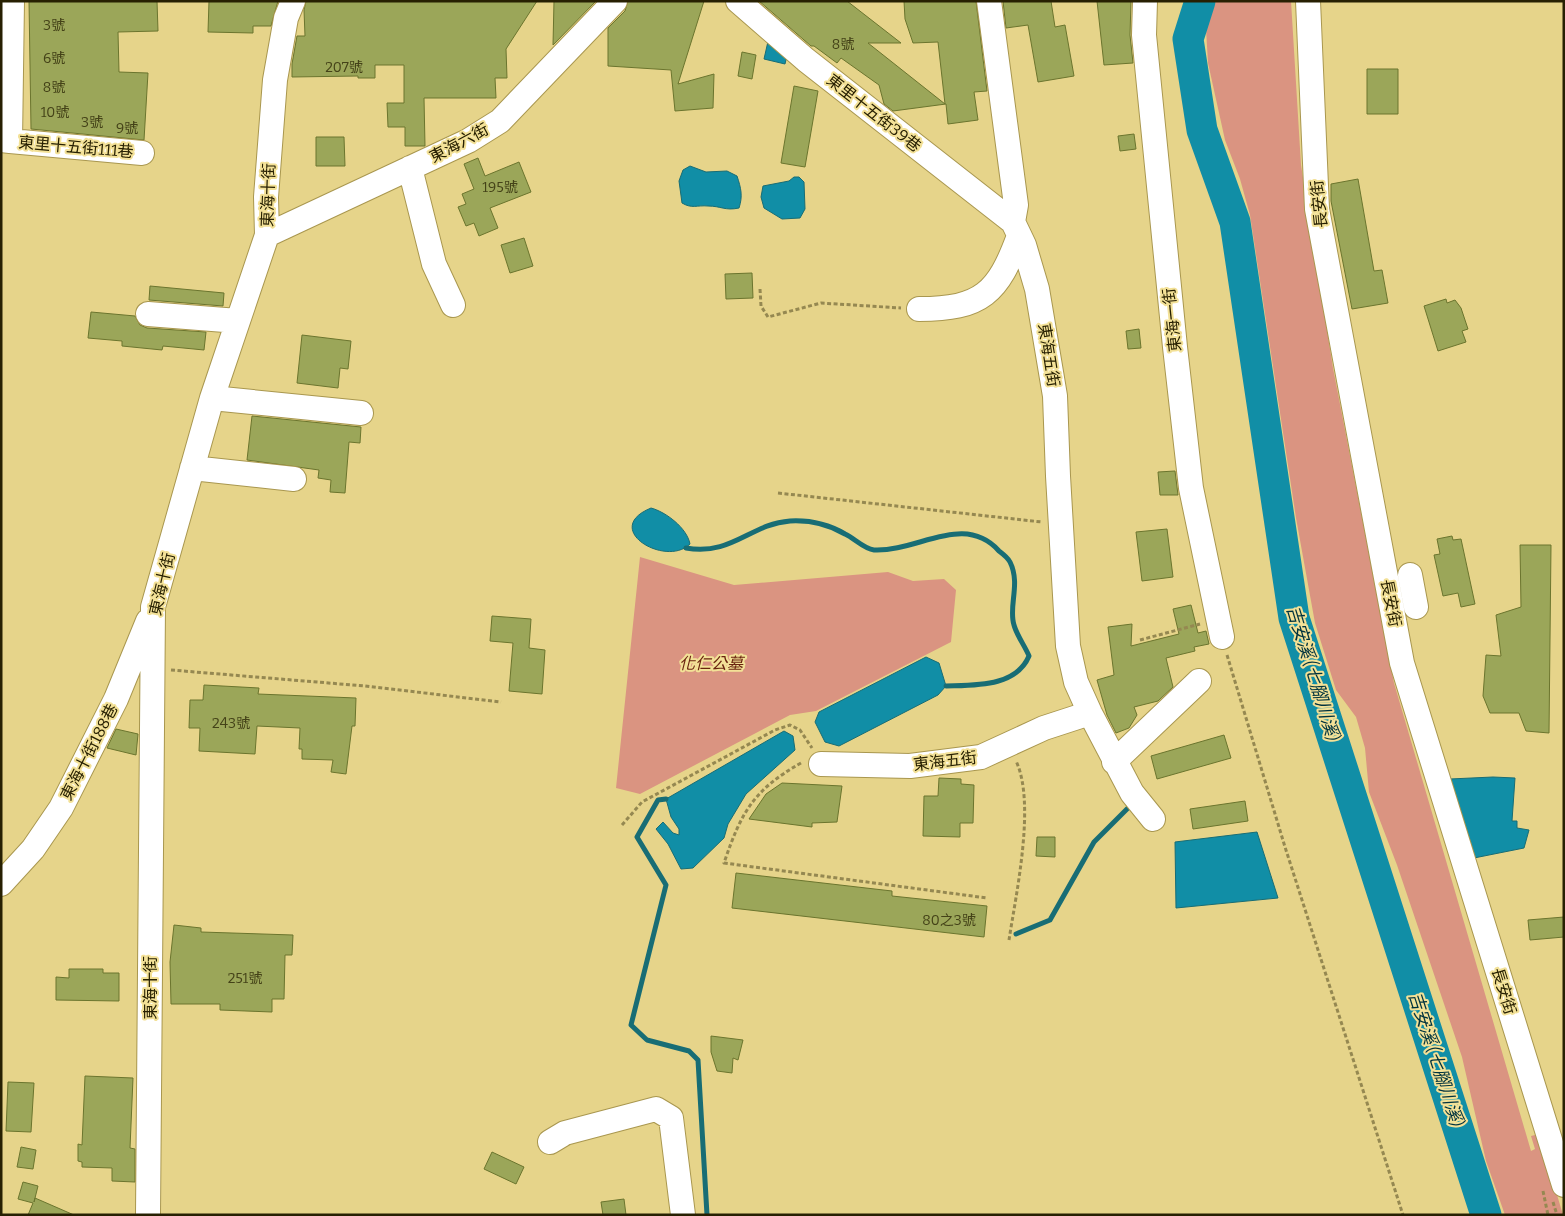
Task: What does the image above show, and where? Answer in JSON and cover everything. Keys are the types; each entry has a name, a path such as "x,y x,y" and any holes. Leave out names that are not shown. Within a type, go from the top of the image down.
{"street":[{"name":"東里十五街111巷","path":"12,1 6,141 142,153"},
{"name":"東海十街","path":"148,1215 153,607 212,398 267,235 266,198 275,80 286,18 293,1"},
{"name":"東海六街","path":"267,235 468,141 500,121 615,1"},
{"name":"東里十五街39巷","path":"738,1 806,60 1016,229"},
{"name":"東海五街","path":"990,1 1016,205 1016,229 1037,289 1056,396 1060,524 1068,646 1076,682 1114,762 1132,793 1153,819"},
{"name":"東海一街","path":"1145,1 1144,36 1191,488 1220,628"},
{"name":"長安街","path":"1308,1 1318,209 1402,664 1564,1185"},
{"path":"410,168 434,264 453,304"},
{"path":"919,309 955,307 990,292 1000,278 1016,229"},
{"path":"148,314 238,320"},
{"path":"212,398 361,414"},
{"path":"192,468 294,478"},
{"path":"1410,574 1416,607"},
{"name":"東海十街188巷","path":"1,884 33,850 61,808 116,699 153,607"},
{"path":"1114,762 1199,681"},
{"name":"東海五街","path":"821,764 910,766 981,757 1044,728 1090,713"},
{"path":"550,1142 564,1132 656,1109 671,1118 683,1215"}],"path":[{"path":"760,289 761,306 768,317 821,303 919,309"},
{"path":"778,493 1060,524"},
{"path":"1140,640 1220,628 1284,846 1403,1215"},
{"path":"153,669 366,686 501,702"},
{"path":"622,825 642,802 790,724 800,730 821,764"},
{"path":"1008,745 1023,776 1023,852 1009,940"},
{"path":"821,764 802,762 783,773 755,796 740,821 724,863 987,898"}],"green space":[{"path":"1216,1 1291,1 1301,165 1333,368 1394,683 1531,1151 1535,1149 1531,1136 1539,1134 1563,1215 1505,1215 1486,1161 1462,1057 1397,865 1369,792 1365,748 1356,717 1336,690 1315,623 1296,518 1250,215 1240,179 1225,140 1208,63 1206,29"},
{"name":"化仁公墓","path":"640,557 734,585 888,572 913,581 944,579 956,590 951,642 816,711 790,715 640,794 616,788"}],"water":[{"path":"769,37 788,51 785,64 764,59"},
{"path":"690,166 706,172 727,171 737,176 741,192 739,208 692,206 682,203 679,181 683,170"},
{"path":"794,177 799,177 804,182 805,209 800,218 782,219 764,208 761,197 763,186 789,181"},
{"path":"651,508 663,513 675,522 685,532 690,544 679,550 667,551 654,549 642,543 635,535 632,526 637,517"},
{"path":"926,657 939,663 946,686 938,695 839,746 825,742 815,722 819,712"},
{"path":"784,731 793,736 795,750 746,794 728,824 724,838 693,868 681,869 668,844 656,829 663,822 673,833 679,835 679,829 671,817 666,799"},
{"path":"1515,778 1512,821 1517,821 1517,828 1529,830 1524,848 1474,858 1450,779"},
{"path":"1257,832 1278,898 1176,908 1175,842"}],"building":[{"path":"29,1 157,1 158,31 118,32 119,72 148,73 144,140 31,129"},
{"path":"209,1 278,1 271,26 253,26 253,33 208,32"},
{"path":"306,1 537,1 506,49 507,78 495,78 496,98 424,98 425,146 405,146 405,127 388,127 387,103 404,103 404,65 375,65 375,78 358,78 358,76 292,77 292,64 297,36 305,36 304,10"},
{"path":"554,1 596,1 553,45"},
{"path":"628,1 704,1 678,84 714,74 713,108 675,111 671,70 608,66 608,28 625,11"},
{"path":"759,1 847,1 901,43 868,43 945,104 938,42 913,43 905,19 904,1 976,1 987,91 974,92 978,120 948,124 946,104 893,111 884,104 879,85 841,58 837,63 814,46 811,46"},
{"path":"1003,1 1051,1 1055,27 1065,25 1074,76 1038,82 1028,25 1006,28"},
{"path":"1097,1 1131,1 1130,35 1133,63 1104,65"},
{"path":"742,52 756,55 752,79 738,76"},
{"path":"1367,69 1398,69 1398,114 1367,114"},
{"path":"794,86 818,91 805,167 781,163"},
{"path":"1134,134 1136,149 1120,151 1118,136"},
{"path":"316,137 344,137 345,166 316,166"},
{"path":"478,158 485,176 519,162 531,192 490,208 498,228 479,236 474,223 466,226 458,207 466,204 462,194 474,189 464,164"},
{"path":"1358,179 1374,271 1382,270 1388,303 1352,309 1331,201 1331,184"},
{"path":"524,238 533,266 510,273 501,245"},
{"path":"752,273 753,298 726,299 725,274"},
{"path":"150,286 224,293 223,306 149,300"},
{"path":"1446,299 1447,303 1455,300 1461,308 1468,329 1462,331 1466,342 1438,351 1424,306"},
{"path":"91,312 135,316 140,325 147,328 206,332 204,350 163,346 162,350 122,346 122,341 88,338"},
{"path":"1139,329 1141,348 1128,349 1126,331"},
{"path":"302,335 351,341 348,369 340,368 338,388 297,383"},
{"path":"252,416 361,427 360,443 349,442 345,493 330,492 331,480 318,478 319,470 247,460"},
{"path":"1175,471 1178,495 1160,495 1158,472"},
{"path":"1167,529 1173,577 1142,581 1136,532"},
{"path":"1452,536 1453,540 1461,539 1475,604 1461,607 1458,593 1443,596 1434,555 1440,554 1437,539"},
{"path":"1520,545 1551,545 1549,733 1526,731 1519,713 1490,713 1483,696 1486,655 1501,656 1496,615 1521,607"},
{"path":"1191,605 1198,633 1206,631 1209,644 1194,647 1195,651 1166,658 1173,687 1158,701 1134,707 1137,715 1129,728 1116,733 1107,715 1097,680 1114,675 1108,627 1132,624 1131,646 1179,634 1173,609"},
{"path":"492,616 531,619 529,648 545,650 542,694 509,691 513,643 490,641"},
{"path":"204,685 259,688 258,694 356,698 355,726 352,726 346,774 331,772 333,760 302,759 302,749 299,749 300,728 257,726 255,754 199,751 200,728 189,728 190,700 203,700"},
{"path":"116,729 138,734 136,755 107,748"},
{"path":"1224,735 1231,758 1157,779 1151,756"},
{"path":"939,778 961,779 961,784 974,785 973,823 960,823 960,837 923,836 924,796 938,796"},
{"path":"782,783 842,786 837,822 812,823 812,827 749,819 766,794"},
{"path":"1245,801 1248,821 1193,829 1190,809"},
{"path":"1037,837 1055,837 1055,857 1036,856"},
{"path":"736,873 892,891 892,896 987,906 984,937 732,908"},
{"path":"1564,917 1564,937 1530,940 1528,920"},
{"path":"174,925 201,928 201,932 293,935 292,955 285,955 284,999 272,999 272,1012 220,1010 220,1004 171,1004 170,962"},
{"path":"69,969 103,969 103,973 119,973 119,1001 56,1000 56,977 69,978"},
{"path":"711,1036 743,1040 738,1060 733,1058 732,1073 717,1071 711,1052"},
{"path":"85,1076 133,1078 130,1148 135,1149 135,1182 112,1181 112,1168 82,1167 82,1162 78,1161 78,1144 82,1145"},
{"path":"8,1082 34,1083 31,1132 6,1131"},
{"path":"21,1147 36,1150 33,1169 17,1167"},
{"path":"492,1152 524,1167 516,1184 484,1169"},
{"path":"23,1182 38,1186 35,1198 74,1215 28,1215 33,1203 18,1199"},
{"path":"624,1199 626,1215 603,1215 601,1202"}],"waterway":[{"name":"吉安溪 (七腳川溪)","path":"1200,1 1188,39 1202,130 1235,222 1294,618 1486,1215"},
{"path":"686,548 716,548 776,523 790,521 804,521 825,525 874,550 907,546 956,534 971,535 985,540 1010,562 1015,587 1012,611 1014,625 1029,656 1015,674 1005,679 982,684 946,686"},
{"path":"666,799 658,800 637,837 666,885 631,1025 647,1040 689,1051 698,1060 707,1215"},
{"path":"1016,934 1050,920 1094,842 1130,806"}]}
